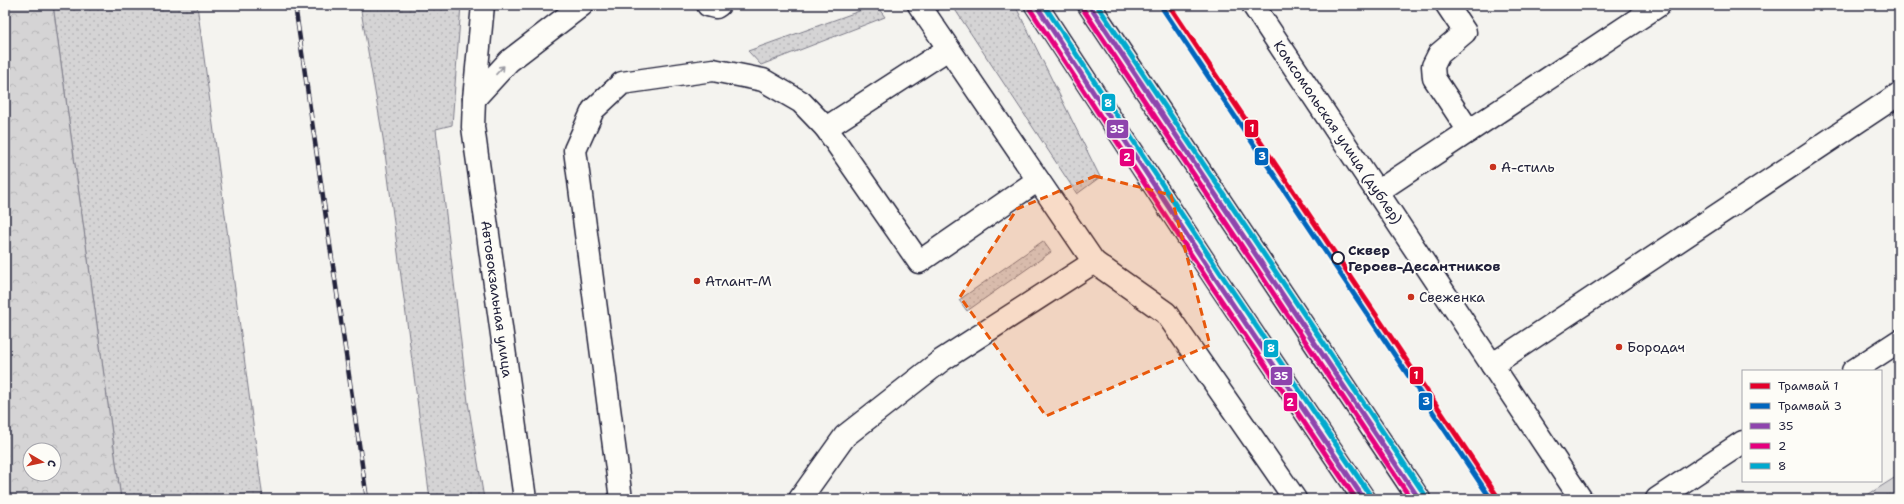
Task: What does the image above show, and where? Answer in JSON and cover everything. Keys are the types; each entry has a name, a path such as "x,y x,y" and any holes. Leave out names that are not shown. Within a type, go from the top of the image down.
{"street":[{"name":"Автовокзальная улица","path":"483,5 474,99 473,127 525,499"},
{"path":"474,99 508,61 582,5"},
{"path":"918,5 1094,262 1166,313 1295,499"},
{"path":"1036,5 1217,281 1364,499"},
{"path":"1089,5 1419,499"},
{"name":"Комсомольская улица (дублер)","path":"1253,5 1581,499"},
{"path":"1447,5 1465,32 1439,54 1433,66 1434,78 1469,131"},
{"path":"1377,192 1658,5"},
{"path":"826,128 948,49"},
{"path":"621,499 575,150 593,110 622,83 713,70 763,80 801,102 826,128 919,262 1038,180"},
{"path":"1492,365 1899,94"},
{"path":"800,499 845,436 942,360 1094,262"},
{"path":"1855,370 1899,341"},
{"path":"1657,499 1742,443"}],"highlighted area":[{"path":"1095,176 1171,195 1210,345 1128,382 1046,416 960,297 1017,209"}],"green space":[{"path":"5,5 53,5 121,499 5,499"},
{"path":"53,5 197,5 263,499 121,499"},
{"path":"360,5 461,5 452,125 436,129 468,402 484,499 430,499 383,138"},
{"path":"876,5 885,17 761,65 748,51"},
{"path":"952,5 1015,5 1100,177 1077,194"},
{"path":"1043,241 1051,252 967,311 959,300"},
{"path":"1899,475 1899,499 1861,499"}],"railway":[{"path":"295,5 367,499"}],"tram line":[{"name":"1","path":"1169,5 1499,499"},
{"name":"3","path":"1163,9 1491,499"}],"transit line":[{"name":"35","path":"1036,5 1217,281 1364,499"},
{"name":"8","path":"1044,5 1223,277 1370,495"},
{"name":"35","path":"1089,5 1419,499"},
{"name":"8","path":"1097,5 1425,495"},
{"name":"2","path":"1030,9 1211,285 1356,499"},
{"name":"2","path":"1083,9 1411,499"}],"place":[{"name":"А-стиль","path":"1493,167"},
{"name":"Сквер Героев-Десантников","path":"1338,258"},
{"name":"Атлант-М","path":"697,281"},
{"name":"Свеженка","path":"1411,297"},
{"name":"Бородач","path":"1619,347"}]}
